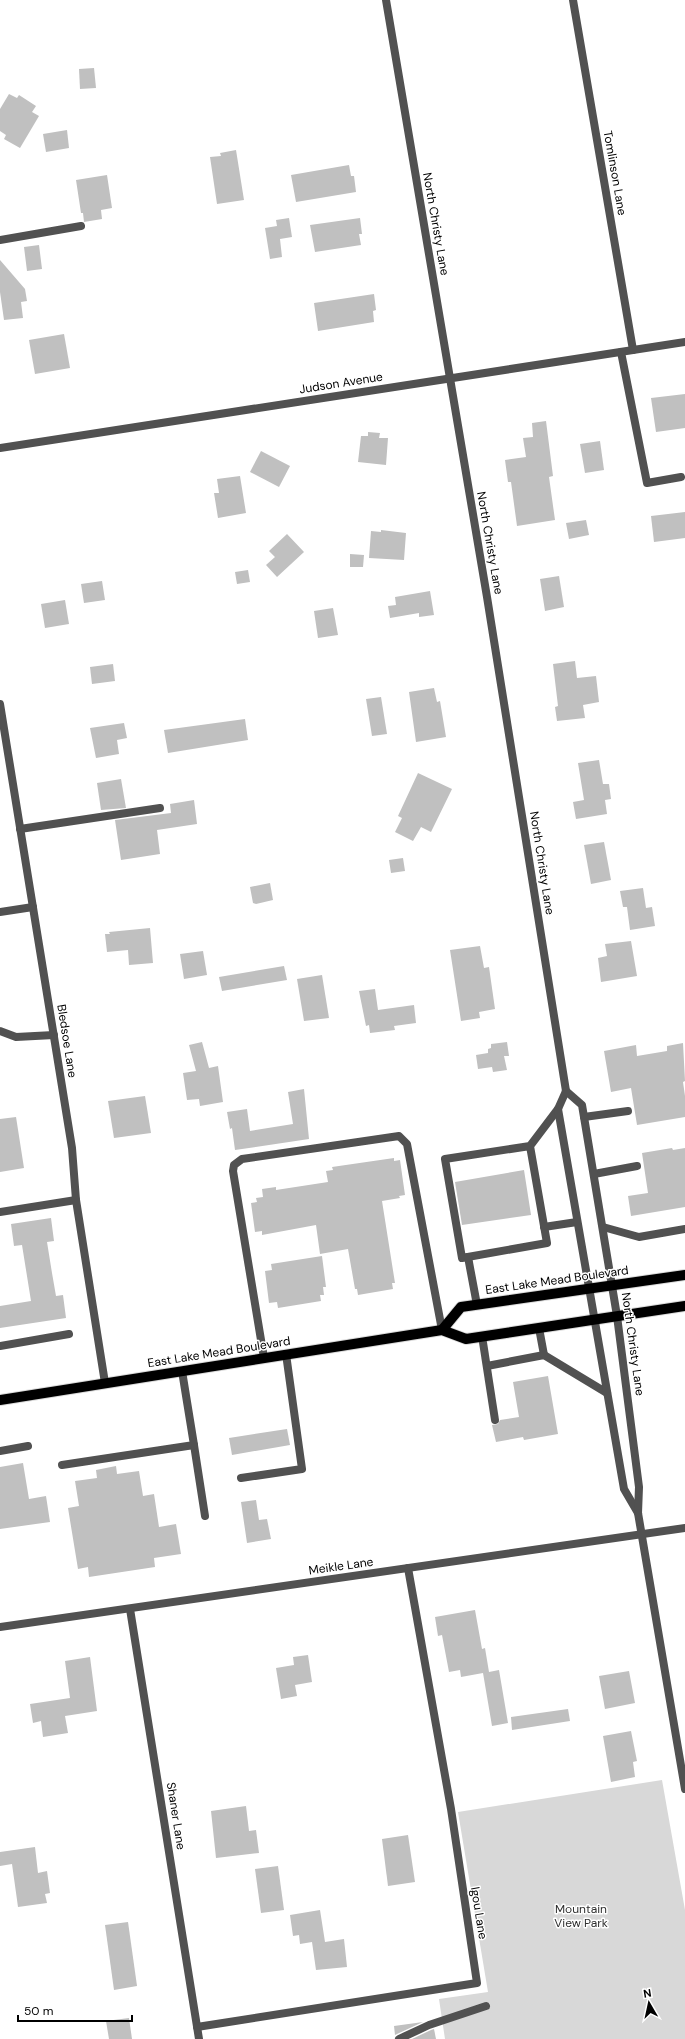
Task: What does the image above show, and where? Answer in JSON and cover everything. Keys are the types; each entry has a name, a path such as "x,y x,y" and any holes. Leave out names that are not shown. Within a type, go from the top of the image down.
{"main road":[{"name":"East Lake Mead Boulevard","path":"442,1330 461,1307 685,1275"},
{"name":"East Lake Mead Boulevard","path":"0,1400 442,1330 466,1339 685,1306"}],"street":[{"name":"North Christy Lane","path":"386,0 450,378 566,1091 582,1105 613,1286 639,1487 638,1513 685,1789"},
{"name":"Tomlinson Lane","path":"573,0 633,350"},
{"path":"0,240 81,226"},
{"name":"Judson Avenue","path":"0,448 685,342"},
{"path":"621,352 647,483 681,477"},
{"name":"Bledsoe Lane","path":"0,704 72,1148 76,1200 105,1383"},
{"path":"20,830 160,808"},
{"path":"0,912 33,907"},
{"path":"0,1030 16,1037 54,1034"},
{"path":"530,1146 547,1243 462,1258 445,1159 530,1146 558,1109 566,1091"},
{"name":"North Christy Lane","path":"558,1109 588,1289 624,1489 638,1513"},
{"path":"584,1118 628,1111"},
{"path":"264,1358 233,1171 234,1165 242,1159 399,1136 403,1139 407,1144 442,1330"},
{"path":"594,1174 637,1166"},
{"path":"0,1212 76,1200"},
{"path":"544,1227 577,1222"},
{"path":"603,1228 639,1237 685,1229"},
{"path":"468,1257 477,1305"},
{"path":"539,1328 544,1355"},
{"path":"0,1346 69,1334"},
{"path":"482,1336 495,1420"},
{"path":"241,1478 302,1470 286,1354"},
{"path":"486,1366 544,1355 607,1393"},
{"path":"182,1371 205,1516"},
{"path":"62,1465 194,1445"},
{"path":"0,1452 28,1446"},
{"name":"Meikle Lane","path":"0,1627 685,1528"},
{"name":"Igou Lane","path":"197,2027 477,1983 451,1809 408,1568"},
{"name":"Shaner Lane","path":"130,1609 199,2039"},
{"path":"399,2039 429,2025 486,2006"}],"green space":[{"name":"Mountain View Park","path":"662,1780 685,1910 685,2039 445,2039 439,1999 488,1992 458,1812"}],"building":[{"path":"94,68 96,88 80,89 79,69"},
{"path":"9,94 17,98 19,95 36,106 32,112 39,116 20,148 4,139 6,135 0,131 0,109"},
{"path":"67,130 69,148 46,152 43,134"},
{"path":"236,150 244,200 217,204 210,157 221,156 220,153"},
{"path":"349,165 351,176 354,176 356,192 296,202 291,175"},
{"path":"107,175 112,208 101,210 102,219 84,222 83,213 81,213 76,180"},
{"path":"289,218 292,237 280,239 282,257 270,259 265,228 277,226 276,220"},
{"path":"360,218 362,234 359,234 361,245 315,252 310,225"},
{"path":"39,245 42,269 27,271 24,247"},
{"path":"0,260 25,289 27,301 21,302 23,318 4,320 0,292"},
{"path":"374,294 376,310 373,311 374,322 318,331 314,303"},
{"path":"64,334 70,368 35,374 29,340"},
{"path":"685,394 685,428 656,432 651,398"},
{"path":"546,421 553,476 549,477 555,520 517,526 511,482 508,482 505,460 526,457 523,438 533,437 532,423"},
{"path":"368,432 380,433 379,438 388,438 386,465 358,462 361,436 368,436"},
{"path":"600,441 604,470 585,473 580,444"},
{"path":"261,451 290,466 279,487 250,472"},
{"path":"240,476 246,513 218,518 214,493 219,493 217,479"},
{"path":"685,512 685,538 654,542 651,516"},
{"path":"586,520 589,535 569,539 566,523"},
{"path":"381,530 406,533 404,560 369,558 371,531 381,532"},
{"path":"287,534 304,552 277,577 266,565 275,557 269,551"},
{"path":"350,554 364,555 363,567 350,567"},
{"path":"248,570 250,582 237,584 235,572"},
{"path":"559,576 564,607 545,611 540,579"},
{"path":"102,581 105,600 84,603 81,584"},
{"path":"430,591 434,615 419,617 419,613 390,618 388,606 396,605 395,597"},
{"path":"65,600 69,624 45,628 41,604"},
{"path":"333,608 338,635 318,638 314,611"},
{"path":"575,661 577,678 596,676 599,702 583,705 585,718 557,721 555,707 558,706 553,664"},
{"path":"113,664 115,681 92,684 90,667"},
{"path":"434,688 437,702 440,701 446,737 416,742 409,692"},
{"path":"381,697 387,734 372,736 366,699"},
{"path":"245,719 248,740 168,753 164,730"},
{"path":"124,723 127,738 117,740 119,754 96,758 90,728"},
{"path":"599,760 603,784 609,784 611,799 605,800 607,814 576,819 573,802 584,800 578,763"},
{"path":"418,773 452,789 431,832 421,827 413,841 395,832 402,818 398,816"},
{"path":"121,779 126,808 101,810 97,783"},
{"path":"194,800 197,824 157,830 160,854 121,860 115,820 171,813 170,804"},
{"path":"604,842 611,880 591,884 584,845"},
{"path":"403,858 405,871 391,873 389,860"},
{"path":"270,883 273,900 256,904 253,903 250,887"},
{"path":"643,888 646,908 652,907 655,926 630,930 627,907 623,907 620,891"},
{"path":"150,928 153,963 129,965 128,950 107,952 105,934 110,934 109,932"},
{"path":"631,941 637,976 601,982 598,958 607,956 605,944"},
{"path":"480,946 484,968 489,967 495,1009 479,1012 480,1018 461,1021 450,950"},
{"path":"203,951 207,975 184,979 180,954"},
{"path":"284,966 287,980 222,991 219,977"},
{"path":"322,975 329,1018 304,1021 297,979"},
{"path":"375,989 378,1010 414,1005 416,1023 394,1026 395,1030 370,1033 369,1025 366,1026 359,991"},
{"path":"202,1042 209,1068 218,1066 223,1102 200,1106 199,1099 187,1100 183,1073 196,1071 189,1045"},
{"path":"507,1042 509,1056 504,1056 507,1070 493,1072 492,1067 478,1069 476,1055 488,1053 488,1049 491,1048 491,1044"},
{"path":"683,1043 685,1117 637,1125 631,1088 611,1092 604,1051 636,1045 637,1056 667,1051 667,1046"},
{"path":"304,1089 309,1139 235,1150 232,1128 230,1129 227,1112 247,1109 250,1131 293,1124 288,1092"},
{"path":"145,1096 151,1133 114,1138 108,1101"},
{"path":"16,1117 24,1168 0,1172 0,1119"},
{"path":"672,1148 673,1150 685,1148 685,1207 631,1216 628,1196 648,1193 642,1153"},
{"path":"394,1158 394,1161 400,1160 405,1195 399,1196 400,1198 382,1201 395,1283 392,1283 393,1289 358,1295 357,1289 355,1289 348,1249 320,1254 316,1225 262,1235 262,1231 255,1232 251,1203 257,1202 256,1198 263,1197 262,1189 276,1187 276,1190 328,1182 326,1171 333,1170 332,1167"},
{"path":"524,1170 531,1215 462,1225 455,1182"},
{"path":"51,1218 54,1241 47,1242 56,1296 63,1295 66,1318 0,1328 0,1306 31,1301 22,1245 14,1246 11,1224"},
{"path":"322,1256 326,1287 323,1287 324,1295 320,1295 321,1301 278,1308 277,1302 269,1303 265,1271 272,1270 271,1264"},
{"path":"548,1376 558,1434 524,1440 523,1437 496,1442 492,1425 498,1424 500,1420 519,1417 513,1382"},
{"path":"287,1429 290,1445 232,1455 229,1438"},
{"path":"23,1463 29,1499 46,1496 50,1522 0,1529 0,1467"},
{"path":"116,1466 117,1474 139,1471 143,1496 154,1494 159,1527 176,1524 181,1554 154,1558 155,1567 89,1577 88,1567 78,1569 68,1508 79,1506 75,1481 97,1478 96,1470"},
{"path":"256,1500 259,1520 267,1519 271,1539 247,1543 241,1502"},
{"path":"475,1610 482,1649 485,1648 489,1672 499,1670 508,1723 492,1726 483,1673 461,1677 460,1670 449,1672 442,1635 438,1636 435,1617"},
{"path":"308,1655 312,1682 295,1685 297,1696 281,1699 276,1668 294,1665 293,1657"},
{"path":"90,1657 97,1711 65,1716 68,1733 43,1737 41,1721 33,1723 30,1704 70,1698 65,1661"},
{"path":"629,1671 635,1703 605,1709 599,1676"},
{"path":"568,1709 570,1721 512,1730 511,1717"},
{"path":"631,1731 637,1761 633,1762 635,1777 611,1782 603,1736"},
{"path":"246,1806 249,1831 256,1830 259,1853 216,1858 211,1811"},
{"path":"408,1835 415,1882 388,1886 382,1839"},
{"path":"35,1847 38,1873 47,1871 50,1893 45,1894 47,1903 18,1907 12,1864 0,1866 0,1852"},
{"path":"278,1866 284,1910 261,1913 255,1869"},
{"path":"320,1910 325,1942 344,1939 347,1967 316,1970 312,1942 300,1944 299,1935 293,1936 290,1915"},
{"path":"128,1922 137,1986 114,1990 105,1925"},
{"path":"129,2018 132,2039 109,2039 106,2021"},
{"path":"423,2022 397,2034 395,2035 394,2026"},
{"path":"434,2029 436,2039 412,2039 431,2030"}]}
